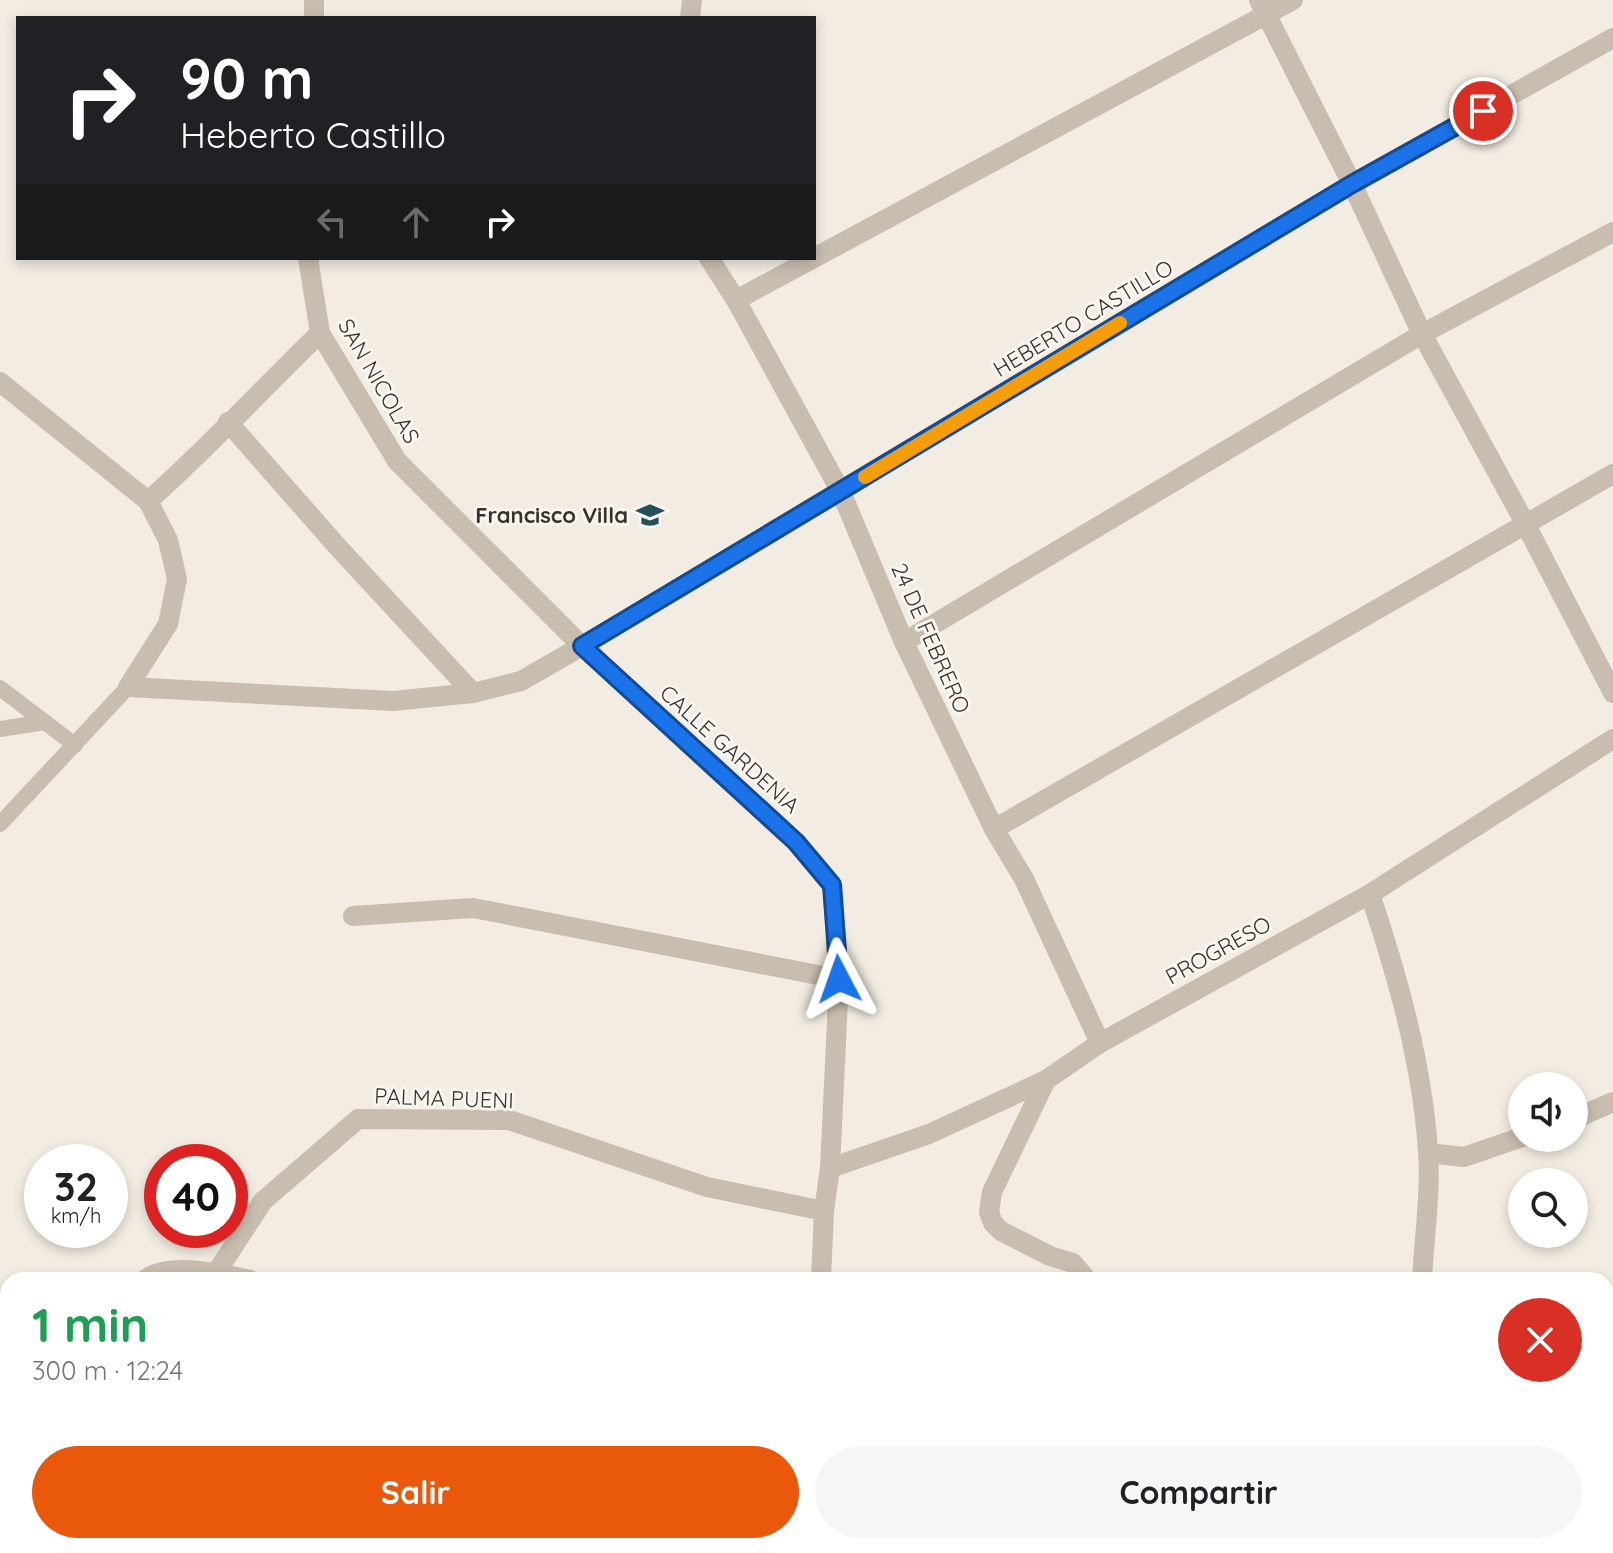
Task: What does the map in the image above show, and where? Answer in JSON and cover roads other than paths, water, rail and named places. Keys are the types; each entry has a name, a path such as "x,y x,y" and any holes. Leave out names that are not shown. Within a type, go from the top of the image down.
{"street":[{"path":"816,256 1263,7 1293,0"},
{"path":"1263,7 1352,184 1422,334 1613,693"},
{"name":"HEBERTO CASTILLO","path":"128,687 393,701 473,693 521,681 1352,184 1613,38"},
{"path":"904,642 1422,334 1613,232"},
{"name":"SAN NICOLAS","path":"308,260 320,333 397,461 582,646"},
{"name":"24 DE FEBRERO","path":"710,260 736,300 841,492 904,642 994,829 1024,879 1100,1043"},
{"path":"736,300 808,260"},
{"path":"148,501 198,456 228,422 320,333"},
{"path":"0,382 148,501 168,540 177,579 168,624 128,687"},
{"path":"228,422 473,693"},
{"path":"994,829 1613,474"},
{"name":"CALLE GARDENIA","path":"582,646 796,842 832,885 839,979 821,1272"},
{"name":"PROGRESO","path":"830,1168 929,1134 1046,1080 1100,1043 1370,894 1613,739"},
{"path":"1370,894 1398,979 1416,1058 1429,1153 1422,1272"},
{"path":"353,916 473,908 839,979"},
{"path":"1046,1080 992,1192 989,1212 993,1223 1001,1231 1050,1256 1073,1263 1080,1272"},
{"path":"1588,1113 1613,1102"},
{"name":"PALMA PUENI","path":"217,1272 263,1201 358,1119 509,1120 707,1187 824,1211"},
{"path":"1429,1153 1464,1157 1508,1142"},
{"path":"161,1272 200,1272"}],"lane":[{"path":"0,824 128,687"},
{"path":"0,688 75,745"},
{"path":"0,729 45,722"}],"place":[{"name":"Francisco Villa","path":"650,515"}]}
